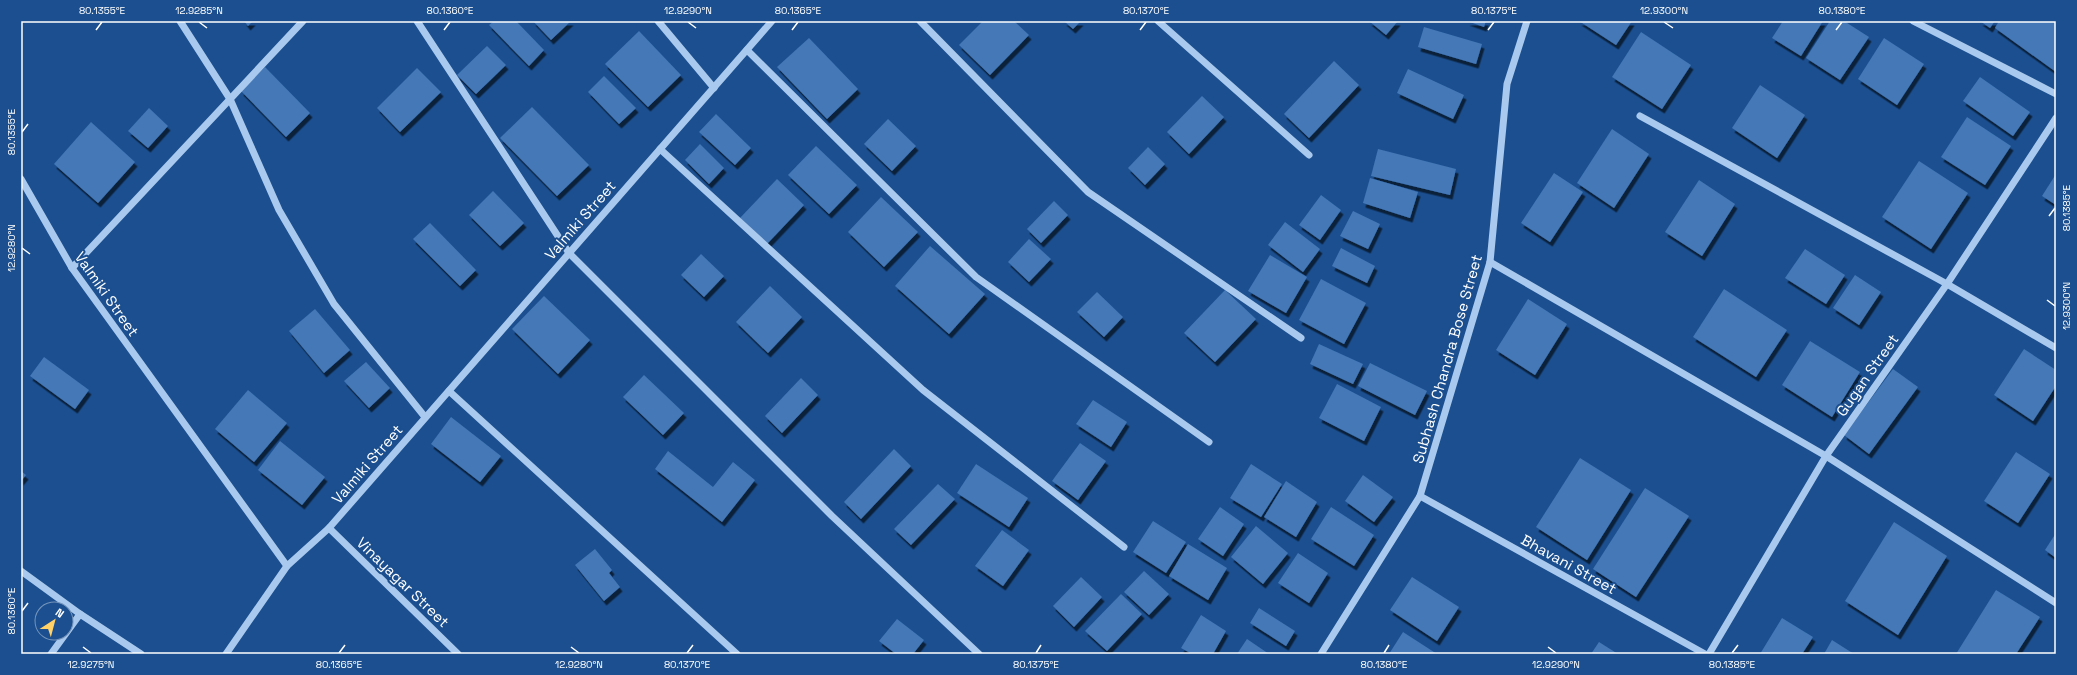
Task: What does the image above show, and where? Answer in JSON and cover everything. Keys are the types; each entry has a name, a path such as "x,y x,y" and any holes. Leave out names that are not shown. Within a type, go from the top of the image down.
{"street":[{"path":"180,21 230,99 279,210 334,304 425,417"},
{"path":"72,268 303,21"},
{"path":"417,21 569,253 832,516 979,654"},
{"path":"658,21 714,88"},
{"name":"Valmiki Street","path":"21,179 72,268 287,566 329,528 772,21"},
{"path":"920,21 1088,192 1301,338"},
{"path":"1158,21 1310,155"},
{"name":"Subhash Chandra Bose Street","path":"1321,654 1420,496 1490,262 1507,84 1527,21"},
{"path":"1913,21 2056,94"},
{"path":"747,50 976,277 1209,442"},
{"path":"1640,116 1947,284 2056,348"},
{"name":"Gugan Street","path":"1709,654 1826,456 1947,284 2056,118"},
{"path":"660,149 923,390 1124,547"},
{"path":"1490,262 1826,456 2056,603"},
{"path":"449,390 737,654"},
{"name":"Bhavani Street","path":"1420,496 1705,654"},
{"name":"Vinayagar Street","path":"329,528 458,654"},
{"path":"226,654 287,566"},
{"path":"21,571 80,614 141,654"},
{"path":"51,654 80,614"}],"building":[{"path":"244,21 253,21 248,26"},
{"path":"494,21 516,21 544,50 529,66 489,25"},
{"path":"533,21 571,21 551,40"},
{"path":"983,21 1014,21 1029,35 990,75 959,45"},
{"path":"1064,21 1081,21 1073,29"},
{"path":"1369,21 1398,21 1386,35"},
{"path":"1467,21 1486,21 1484,27"},
{"path":"1579,21 1632,21 1616,45"},
{"path":"1783,21 1823,21 1801,56 1772,38"},
{"path":"1830,21 1844,21 1869,37 1840,80 1806,58"},
{"path":"1980,21 1995,21 1990,28"},
{"path":"1999,21 2056,21 2056,72 1995,28"},
{"path":"1424,27 1482,44 1476,64 1418,47"},
{"path":"639,31 681,75 648,107 605,64"},
{"path":"1641,32 1691,65 1662,109 1612,77"},
{"path":"809,38 858,89 827,119 777,67"},
{"path":"1884,38 1924,64 1897,105 1858,79"},
{"path":"487,46 506,65 476,94 457,75"},
{"path":"1334,61 1359,85 1309,138 1284,114"},
{"path":"265,67 310,113 286,137 241,91"},
{"path":"417,68 441,92 400,132 377,108"},
{"path":"1408,69 1464,95 1453,119 1397,93"},
{"path":"604,76 636,108 619,124 588,92"},
{"path":"1980,77 2030,112 2013,136 1963,101"},
{"path":"1760,85 1805,115 1777,158 1732,128"},
{"path":"1202,96 1224,117 1189,154 1167,132"},
{"path":"532,107 589,165 557,196 500,138"},
{"path":"149,108 168,126 148,148 128,131"},
{"path":"716,114 751,148 735,165 699,132"},
{"path":"1967,117 2011,146 1985,185 1941,157"},
{"path":"888,119 916,146 892,171 864,144"},
{"path":"91,122 135,162 98,203 54,164"},
{"path":"1612,129 1649,154 1614,208 1577,183"},
{"path":"700,144 724,168 709,184 685,160"},
{"path":"816,146 857,185 829,214 788,175"},
{"path":"1148,147 1165,164 1145,185 1128,168"},
{"path":"1378,149 1456,169 1450,195 1371,176"},
{"path":"1919,161 1968,193 1931,249 1882,217"},
{"path":"1554,173 1583,192 1550,242 1521,223"},
{"path":"2056,174 2056,205 2042,196"},
{"path":"1370,178 1418,192 1410,218 1363,203"},
{"path":"777,179 804,205 767,244 740,218"},
{"path":"1699,180 1735,204 1702,256 1665,232"},
{"path":"493,191 524,223 500,246 469,215"},
{"path":"1321,195 1341,210 1320,240 1299,225"},
{"path":"881,197 918,232 884,267 848,232"},
{"path":"1054,201 1068,215 1041,243 1027,229"},
{"path":"1353,211 1380,224 1368,249 1340,236"},
{"path":"1285,222 1320,249 1303,272 1268,245"},
{"path":"430,223 476,270 460,286 413,239"},
{"path":"1029,239 1051,259 1029,282 1008,262"},
{"path":"930,246 985,294 949,334 895,286"},
{"path":"1341,248 1375,266 1367,283 1332,266"},
{"path":"1805,249 1845,275 1826,304 1785,278"},
{"path":"701,254 724,276 704,297 681,275"},
{"path":"1270,255 1307,277 1286,313 1248,291"},
{"path":"1855,275 1881,292 1859,325 1833,308"},
{"path":"1321,279 1366,303 1344,344 1299,320"},
{"path":"770,286 802,317 768,353 736,322"},
{"path":"1724,289 1787,330 1756,377 1693,337"},
{"path":"1225,290 1256,319 1215,362 1184,333"},
{"path":"1097,292 1123,317 1104,337 1077,312"},
{"path":"544,296 590,340 558,374 512,329"},
{"path":"1528,299 1567,324 1535,375 1496,350"},
{"path":"315,309 350,350 324,373 289,331"},
{"path":"1810,341 1860,372 1832,417 1782,385"},
{"path":"1319,344 1363,364 1353,384 1310,364"},
{"path":"2024,349 2056,370 2056,386 2033,421 1994,395"},
{"path":"44,357 89,390 75,409 30,376"},
{"path":"366,362 390,388 369,408 344,381"},
{"path":"1370,363 1427,391 1415,415 1358,386"},
{"path":"1893,369 1918,387 1869,454 1844,435"},
{"path":"644,375 684,413 663,435 623,397"},
{"path":"801,378 818,395 782,433 765,416"},
{"path":"1337,384 1381,407 1364,441 1319,418"},
{"path":"248,390 287,423 254,462 215,429"},
{"path":"1093,400 1127,422 1111,447 1076,424"},
{"path":"451,417 501,456 480,482 431,444"},
{"path":"280,441 325,477 302,505 258,470"},
{"path":"1080,443 1106,461 1078,500 1052,481"},
{"path":"894,449 911,466 861,519 844,502"},
{"path":"668,451 713,487 733,462 755,480 722,522 655,469"},
{"path":"2016,452 2050,474 2018,523 1984,501"},
{"path":"1580,458 1631,490 1587,560 1536,527"},
{"path":"976,464 1028,498 1009,527 957,493"},
{"path":"1251,464 1282,484 1261,517 1230,498"},
{"path":"21,471 26,475 21,481"},
{"path":"1363,475 1393,497 1374,522 1345,501"},
{"path":"1286,481 1317,502 1296,537 1264,517"},
{"path":"938,484 955,499 911,545 894,529"},
{"path":"1645,488 1689,516 1636,597 1593,569"},
{"path":"1220,507 1244,524 1223,556 1198,539"},
{"path":"1331,507 1374,535 1354,566 1311,539"},
{"path":"1153,521 1186,542 1166,573 1133,552"},
{"path":"1894,522 1947,556 1898,635 1845,601"},
{"path":"1256,526 1288,553 1263,584 1231,557"},
{"path":"1002,530 1029,550 1003,586 975,566"},
{"path":"2056,533 2056,558 2045,550"},
{"path":"1188,544 1227,568 1208,600 1169,576"},
{"path":"595,549 612,570 609,573 620,587 604,601 575,565"},
{"path":"1298,553 1328,573 1309,603 1278,583"},
{"path":"1144,571 1169,594 1149,615 1124,592"},
{"path":"1081,577 1102,597 1074,627 1053,606"},
{"path":"1412,577 1459,607 1437,641 1390,610"},
{"path":"1996,590 2040,617 2016,654 1956,654"},
{"path":"1121,594 1142,614 1107,651 1085,631"},
{"path":"1259,608 1295,631 1286,646 1250,623"},
{"path":"1201,615 1226,631 1213,654 1192,654 1181,648"},
{"path":"1782,618 1813,637 1802,654 1760,654"},
{"path":"897,619 924,640 913,654 896,654 879,641"},
{"path":"1403,632 1437,654 1389,654"},
{"path":"1247,639 1269,654 1237,654"},
{"path":"1832,640 1854,654 1824,654"},
{"path":"1599,642 1618,654 1591,654"}]}
